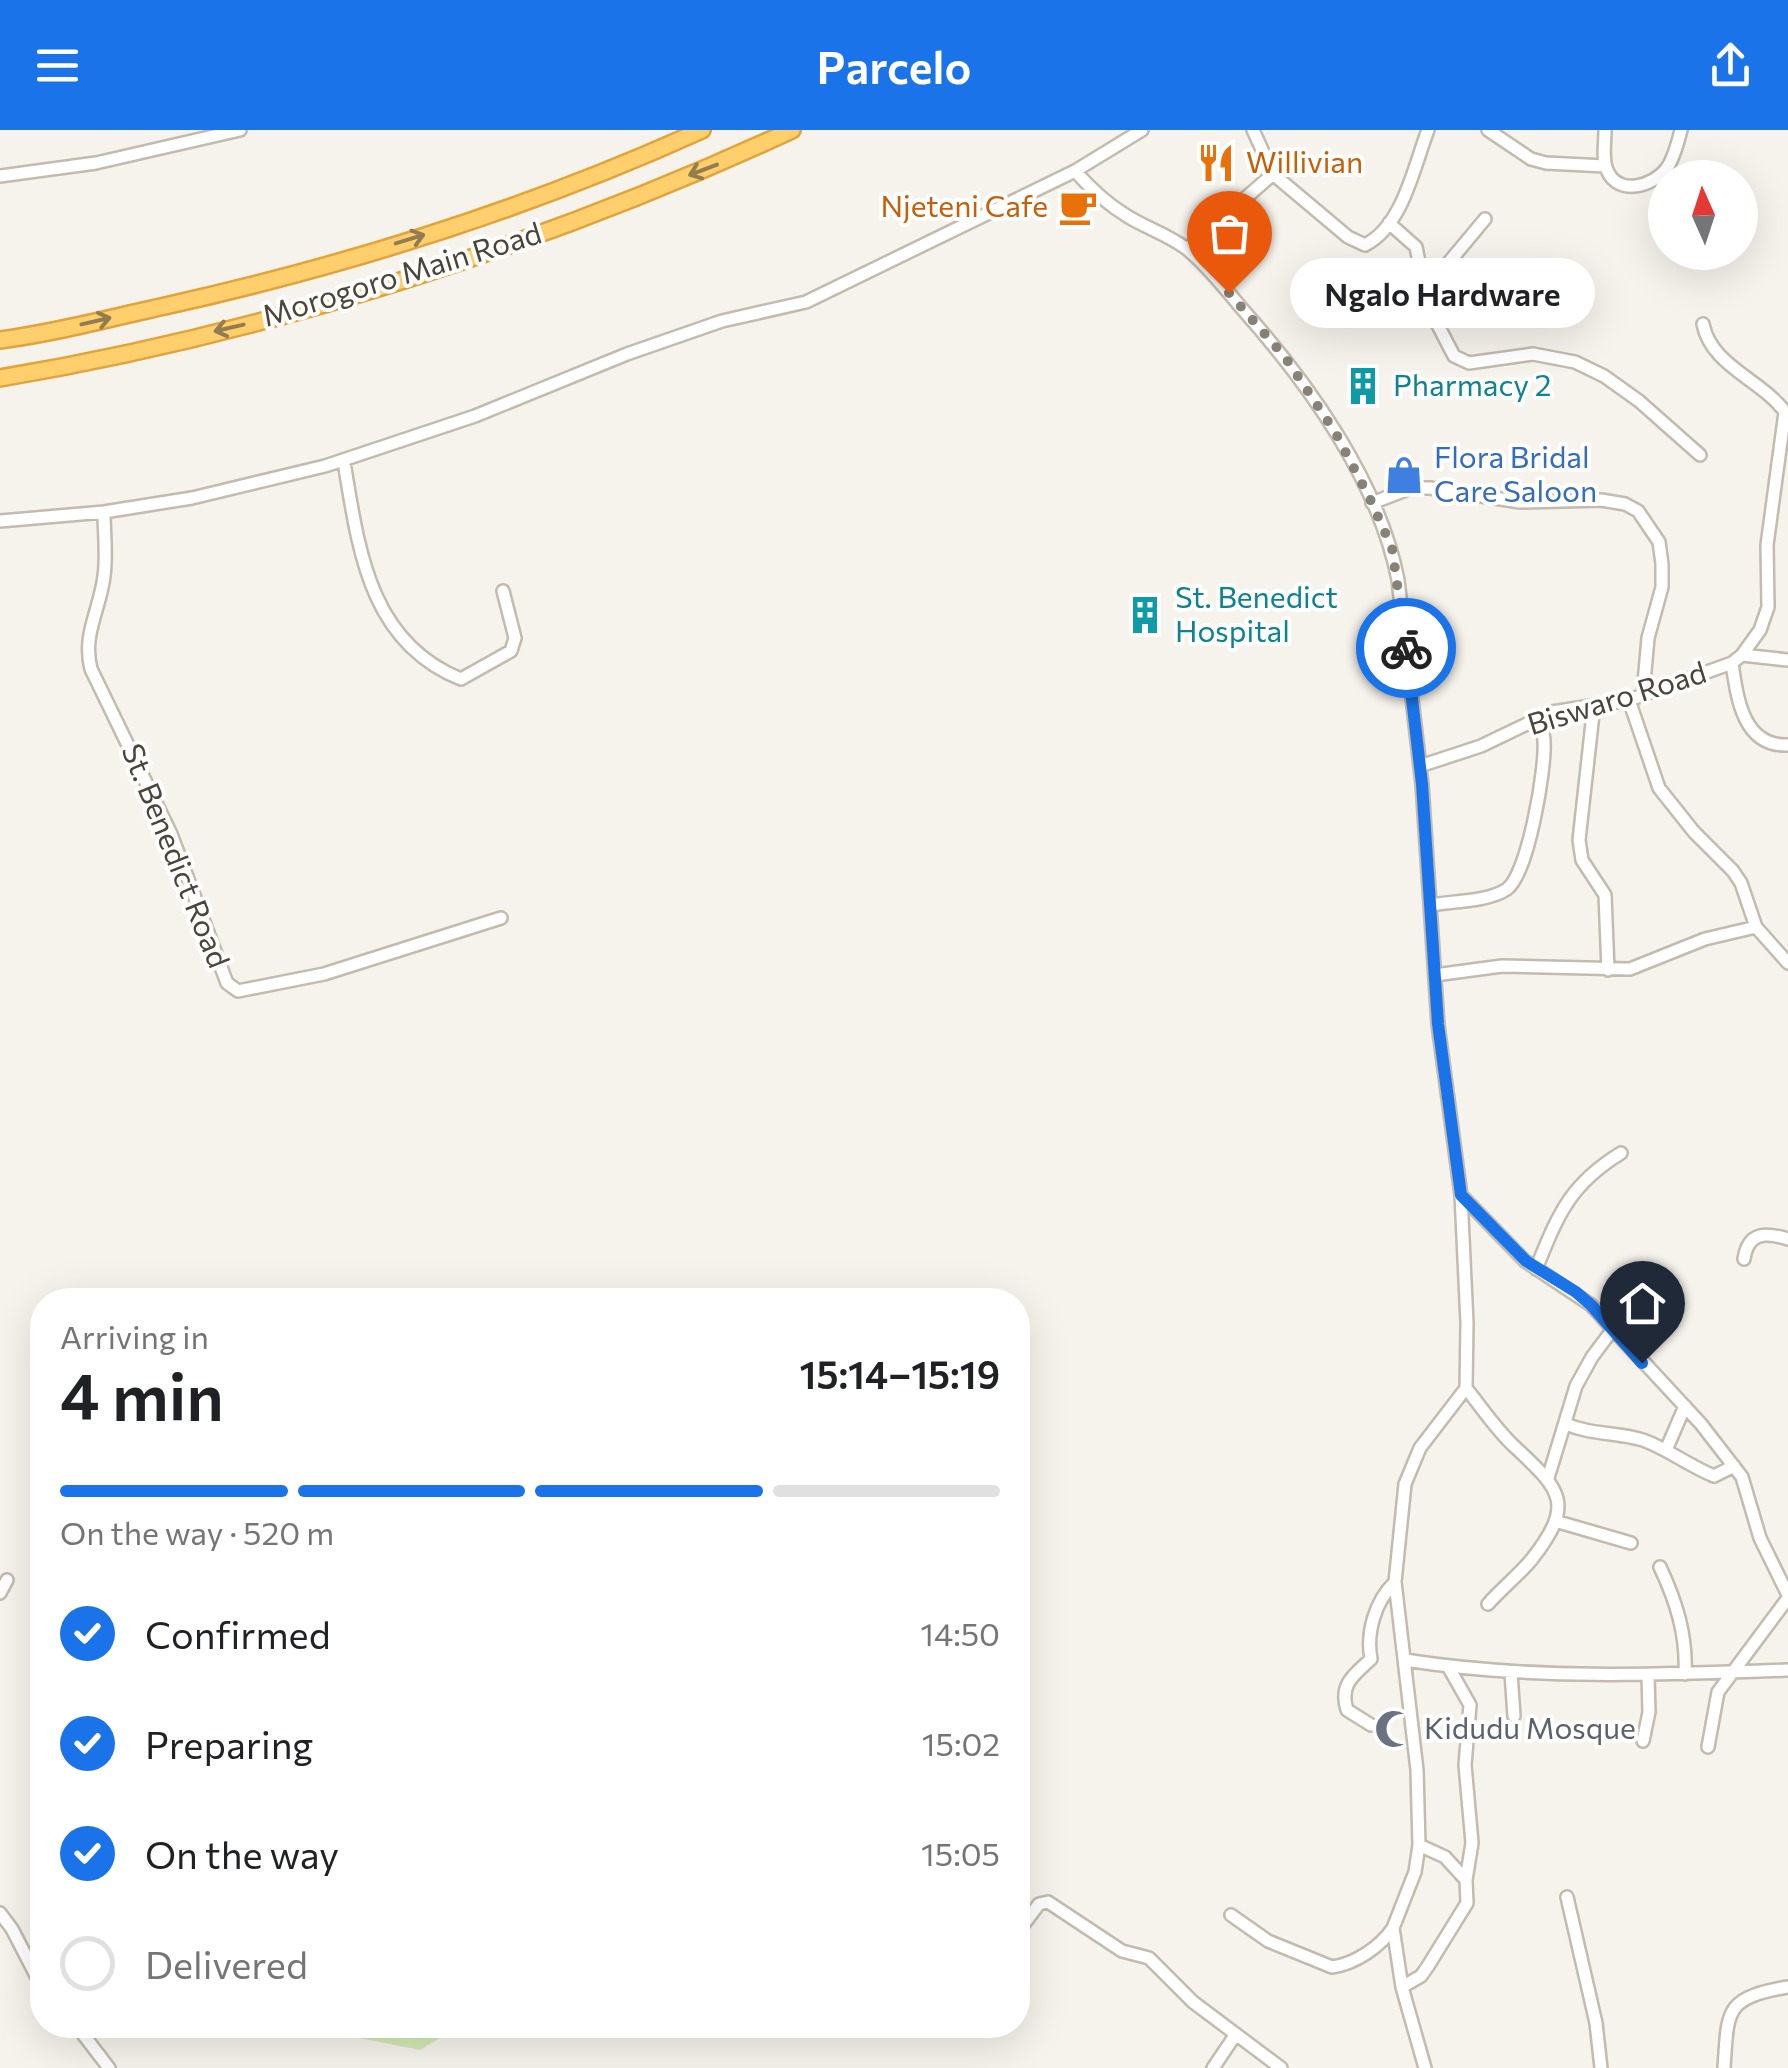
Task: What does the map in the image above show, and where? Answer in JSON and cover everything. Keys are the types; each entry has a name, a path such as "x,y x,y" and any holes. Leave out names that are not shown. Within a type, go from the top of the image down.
{"highway":[{"name":"Morogoro Main Road","path":"0,340 246,288 302,272 488,216 631,162 702,130"},
{"name":"Morogoro Main Road","path":"0,378 63,367 267,318 492,251 726,160 792,130"}],"street":[{"path":"0,176 96,163 240,130"},
{"path":"0,521 104,512 192,498 325,466 475,416 690,332 806,302 1075,171 1142,130"},
{"path":"1253,130 1273,174 1358,244 1372,242 1389,222 1404,196 1428,130"},
{"path":"1488,130 1531,159 1605,166"},
{"path":"1605,130 1605,166 1610,177 1620,184 1634,186 1652,182 1669,166 1681,130"},
{"path":"1075,171 1095,194 1128,217 1187,249 1285,357 1335,432 1392,548 1420,766 1438,1024 1461,1195 1466,1388 1410,1466 1395,1582 1417,1770 1419,1845 1415,1872 1385,1940 1343,1966 1332,1967 1268,1942 1231,1915"},
{"path":"1187,249 1273,174"},
{"path":"1422,282 1445,268 1485,219"},
{"path":"1389,222 1416,247 1428,306 1448,347 1461,361 1533,354 1575,362 1640,401 1700,456"},
{"name":"Biswaro Road","path":"1420,766 1481,746 1552,712 1629,700 1737,659 1760,630 1768,607 1767,545 1785,412 1737,373 1705,335 1703,324"},
{"path":"345,468 357,543 379,607 391,626 440,671 461,680 512,651 515,638 502,591"},
{"path":"1372,503 1411,488 1430,488 1520,502 1601,500 1625,504 1638,512 1659,542 1662,564 1662,586 1648,638 1643,694"},
{"name":"St. Benedict Road","path":"104,512 105,570 88,631 87,655 171,834 227,984 238,990 324,974 501,918"},
{"path":"1788,660 1737,659 1736,692 1750,729 1760,740 1788,745"},
{"path":"1629,700 1658,788 1694,832 1734,870 1756,927 1788,963"},
{"path":"1594,704 1579,840 1582,860 1605,895 1608,970"},
{"path":"1431,905 1492,895 1506,890 1515,880 1527,856 1544,752 1539,719"},
{"path":"1435,975 1502,966 1630,969 1705,939 1756,927"},
{"path":"1536,1269 1549,1232 1576,1190 1594,1170 1622,1153"},
{"path":"1461,1195 1536,1269 1576,1292 1614,1329 1734,1466 1748,1494 1760,1538 1788,1597 1714,1701 1708,1747"},
{"path":"1744,1259 1747,1244 1754,1237 1763,1233 1788,1239"},
{"path":"1548,1478 1576,1386 1614,1329"},
{"path":"1466,1388 1504,1436 1548,1478 1558,1497 1554,1521 1532,1558 1488,1604"},
{"path":"1666,1450 1685,1406"},
{"path":"1566,1424 1582,1431 1625,1435 1666,1450 1714,1476 1734,1466"},
{"path":"1554,1521 1631,1543"},
{"path":"1660,1567 1682,1628 1685,1674"},
{"path":"0,1592 7,1580"},
{"path":"1370,1725 1347,1710 1346,1684 1371,1660 1368,1641 1372,1622 1388,1588 1395,1582"},
{"path":"1405,1660 1511,1673 1648,1676 1788,1670"},
{"path":"1402,1987 1428,1966 1465,1906 1472,1843 1465,1765 1471,1714 1468,1700 1449,1668"},
{"path":"1511,1673 1514,1716"},
{"path":"1643,1741 1649,1712 1648,1676"},
{"path":"1419,1845 1445,1858 1466,1880"},
{"path":"1567,1897 1602,2068"},
{"path":"1030,1916 1039,1904 1048,1902 1122,1951 1149,1958 1182,1993 1281,2068"},
{"path":"0,1913 30,1964"},
{"path":"1393,1928 1402,1987 1425,2068"},
{"path":"1724,2068 1728,2016 1756,1992 1788,1987"},
{"path":"1213,2068 1236,2034"},
{"path":"86,2038 108,2068"}],"green space":[{"path":"359,2038 440,2038 420,2050"}],"way so far":[{"path":"1229,293 1285,357 1335,432 1370,499 1392,548 1406,648"}],"place":[{"name":"Willivian","path":"1216,163"},
{"name":"Njeteni Cafe","path":"1078,207"},
{"name":"Ngalo Hardware","path":"1229,293"},
{"name":"Pharmacy 2","path":"1363,386"},
{"name":"Flora Bridal Care Saloon","path":"1404,475"},
{"name":"St. Benedict Hospital","path":"1145,615"},
{"name":"Kidudu Mosque","path":"1394,1729"}],"route":[{"path":"1406,648 1422,784 1438,1024 1461,1195 1526,1261 1591,1305 1642,1363"}]}
